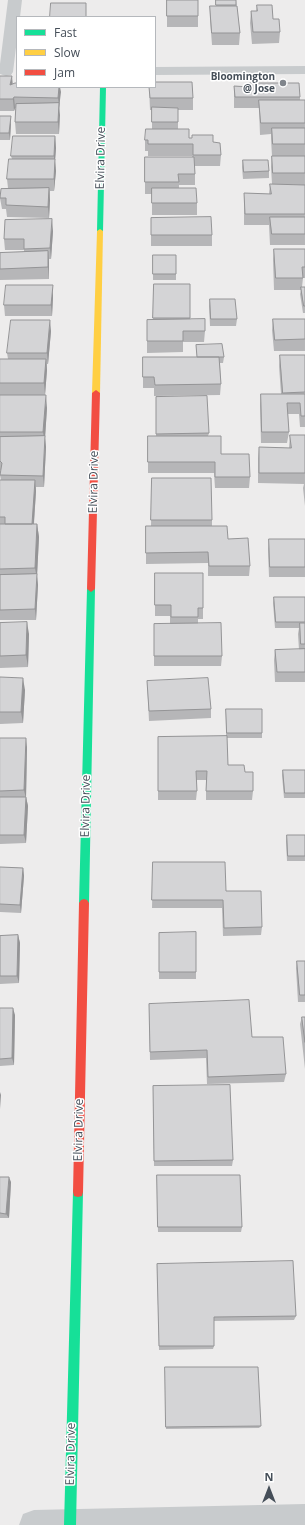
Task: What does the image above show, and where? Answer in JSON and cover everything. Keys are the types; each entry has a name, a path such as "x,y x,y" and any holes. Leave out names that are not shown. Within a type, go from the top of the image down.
{"street":[{"path":"8,72 15,0"},
{"path":"156,71 305,70"},
{"name":"Elvira Drive","path":"70,1524 103,88"},
{"path":"34,1525 305,1519"}],"building":[{"path":"167,0 198,0 198,16 167,16"},
{"path":"216,0 236,0 236,5 216,5"},
{"path":"51,3 86,3 86,16 50,16"},
{"path":"257,5 272,5 273,19 279,19 280,32 253,32 251,11 257,11"},
{"path":"210,6 237,6 240,33 212,33"},
{"path":"0,76 12,76 10,85 16,83 16,88 59,88 58,98 14,97 13,99 0,99"},
{"path":"156,82 192,82 193,98 150,98 149,88 156,88"},
{"path":"250,83 299,83 300,97 235,97 234,86 250,87"},
{"path":"259,100 305,100 305,123 261,123"},
{"path":"59,103 58,122 15,122 16,104"},
{"path":"152,107 178,108 178,122 152,122"},
{"path":"0,116 11,116 9,133 0,133"},
{"path":"272,128 305,128 305,144 273,144"},
{"path":"146,129 189,129 189,138 192,138 192,135 213,135 213,142 220,143 221,155 193,155 193,144 148,144 148,140 145,140"},
{"path":"13,136 55,136 54,156 11,156"},
{"path":"272,156 305,156 305,173 273,173"},
{"path":"145,157 194,157 195,174 178,174 179,182 145,182"},
{"path":"9,159 55,159 54,179 7,179"},
{"path":"243,160 268,160 269,171 244,172"},
{"path":"270,184 305,185 305,214 245,214 244,193 271,194"},
{"path":"49,188 48,207 6,205 6,198 0,198 1,189"},
{"path":"152,188 196,188 197,203 152,203"},
{"path":"211,217 212,235 151,235 151,218"},
{"path":"270,217 305,217 305,234 272,234"},
{"path":"52,219 50,248 24,249 24,239 4,239 5,220"},
{"path":"274,249 305,249 305,267 302,267 303,278 276,278"},
{"path":"48,251 48,267 0,269 0,253"},
{"path":"153,255 176,255 176,274 153,274"},
{"path":"154,284 190,284 190,318 153,318"},
{"path":"6,285 53,285 51,305 4,305"},
{"path":"301,287 305,287 305,306 304,306"},
{"path":"210,299 235,299 237,319 211,319"},
{"path":"205,319 205,331 183,331 183,341 147,341 147,320"},
{"path":"273,319 305,319 305,339 275,340"},
{"path":"11,320 50,320 47,353 7,353"},
{"path":"222,344 224,357 197,357 196,345"},
{"path":"280,355 305,355 305,392 283,393"},
{"path":"143,357 219,357 221,384 155,385 154,377 143,377"},
{"path":"0,359 46,359 44,383 0,383"},
{"path":"261,394 305,394 305,416 301,416 300,403 287,403 289,432 262,432"},
{"path":"0,395 46,395 43,432 0,432"},
{"path":"207,396 209,433 156,434 156,397"},
{"path":"290,435 305,435 305,473 259,473 259,447 291,448"},
{"path":"45,436 43,476 0,475 2,463 0,461 0,437"},
{"path":"148,436 221,436 221,454 249,454 250,477 215,477 215,462 148,462"},
{"path":"152,478 211,478 212,520 151,520"},
{"path":"0,480 35,480 32,524 5,524 5,517 0,517"},
{"path":"0,524 37,524 35,568 0,569"},
{"path":"146,526 227,526 228,539 248,538 250,566 209,566 208,552 146,553"},
{"path":"269,539 305,539 305,567 270,567"},
{"path":"155,573 203,573 203,608 198,608 198,617 171,617 171,605 155,605"},
{"path":"37,574 35,609 0,610 0,575"},
{"path":"274,597 305,597 305,622 276,622"},
{"path":"27,622 26,655 0,656 0,623"},
{"path":"221,623 222,656 154,656 154,624"},
{"path":"300,623 305,623 305,644 301,644"},
{"path":"305,649 305,672 277,672 275,650"},
{"path":"0,677 23,678 21,712 0,712"},
{"path":"208,678 211,709 149,711 147,681"},
{"path":"226,709 262,709 262,733 227,733"},
{"path":"227,736 228,765 244,765 245,772 253,772 253,791 206,791 207,771 196,771 197,791 158,791 158,737"},
{"path":"0,738 26,738 24,790 0,791"},
{"path":"283,770 305,770 305,793 285,793"},
{"path":"0,797 26,797 24,835 0,835"},
{"path":"287,835 305,835 305,856 288,856"},
{"path":"153,862 225,862 226,891 261,891 262,927 224,928 223,900 152,900"},
{"path":"0,867 23,868 20,905 0,904"},
{"path":"196,932 196,972 159,972 159,933"},
{"path":"18,935 17,976 0,976 0,936"},
{"path":"297,961 305,961 305,995 300,995"},
{"path":"249,1000 252,1037 283,1037 286,1074 208,1077 207,1050 150,1052 149,1004"},
{"path":"0,1008 13,1008 12,1058 0,1059"},
{"path":"302,1017 305,1017 305,1042"},
{"path":"230,1085 233,1160 154,1161 153,1086"},
{"path":"157,1175 240,1175 242,1227 158,1227"},
{"path":"0,1177 9,1177 6,1214 0,1213"},
{"path":"293,1261 296,1316 214,1317 214,1346 159,1346 157,1264"},
{"path":"165,1367 258,1367 261,1426 166,1427"}],"traffic: fast":[{"path":"100,231 103,88"},
{"path":"84,903 91,589"},
{"path":"70,1525 78,1192"}],"traffic: slow":[{"path":"96,393 100,231"}],"traffic: jam":[{"path":"91,589 96,393"},
{"path":"78,1192 84,903"}],"place":[{"name":"Bloomington @ Jose","path":"283,83"}]}
